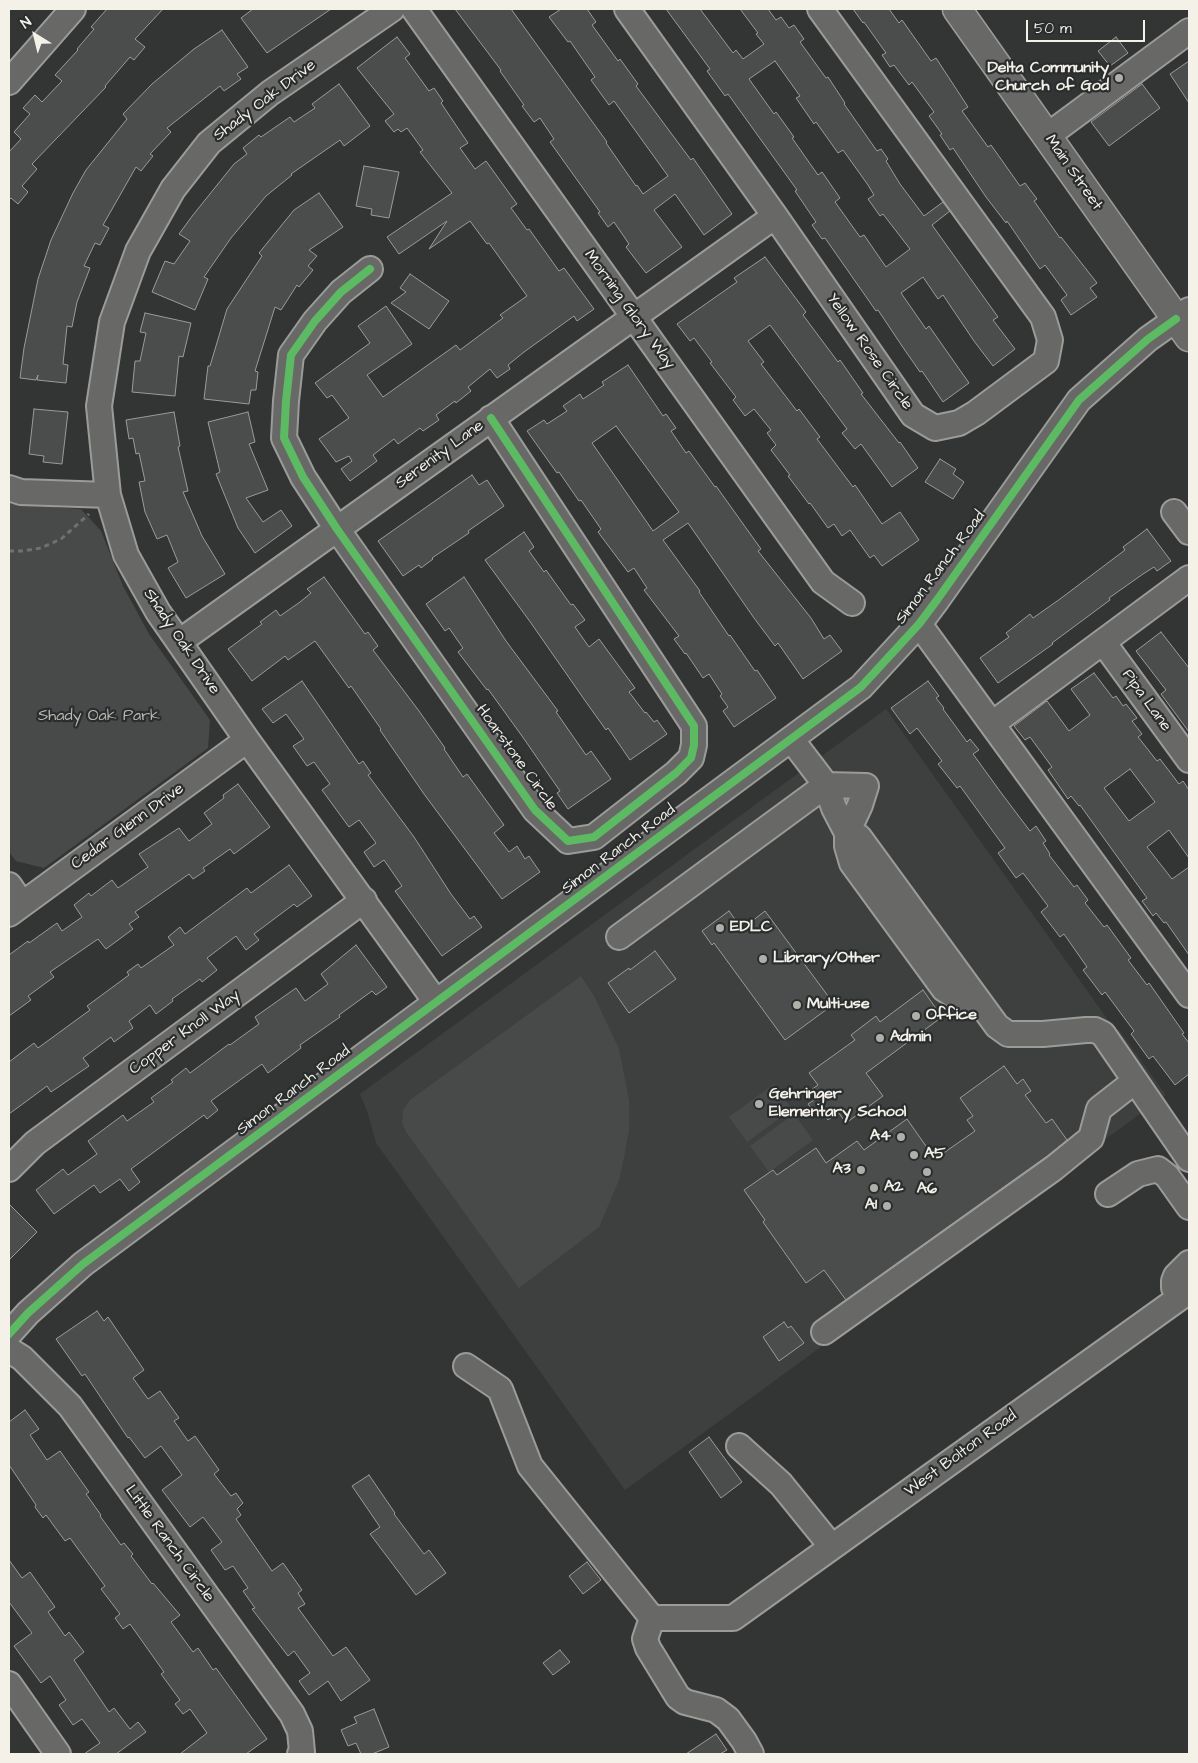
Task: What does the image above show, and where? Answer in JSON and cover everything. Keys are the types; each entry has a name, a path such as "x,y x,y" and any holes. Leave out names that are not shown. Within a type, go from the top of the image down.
{"main road":[{"name":"Main Street","path":"957,9 1047,136 1185,322"}],"street":[{"path":"9,82 73,9"},
{"name":"Shady Oak Drive","path":"392,9 270,93 209,143 173,188 138,251 112,322 99,406 108,495 126,555 158,612 247,740 436,1002"},
{"name":"Morning Glory Way","path":"414,9 823,582 852,603"},
{"name":"Yellow Rose Circle","path":"627,9 775,216 913,415 935,428 959,422 976,412 1046,360 1050,340 1043,317 820,9"},
{"path":"1047,136 1189,31"},
{"name":"Serenity Lane","path":"179,642 775,216"},
{"path":"337,529 303,477 284,438 286,401 292,356 315,321 341,292 370,269"},
{"name":"Simon Ranch Road","path":"9,1334 28,1313 83,1264 861,687 919,624 1079,400 1148,339 1185,322"},
{"name":"Hoarstone Circle","path":"337,529 535,810 568,841 594,837 676,773 691,758 694,745 694,726 491,418"},
{"path":"9,488 21,492 108,495"},
{"path":"1174,512 1189,532"},
{"path":"992,724 1189,578"},
{"path":"919,624 1188,991"},
{"name":"Pipa Lane","path":"1103,642 1189,760"},
{"path":"791,739 826,785 834,808 847,833 859,837 997,1026 1008,1034 1042,1034 1086,1030 1095,1030 1103,1034 1189,1159"},
{"name":"Cedar Glenn Drive","path":"13,901 247,740"},
{"path":"619,937 826,785 866,786"},
{"path":"866,786 878,810"},
{"path":"847,833 860,805 866,786"},
{"name":"Copper Knoll Way","path":"9,1169 35,1143 364,900"},
{"path":"824,1332 1054,1168 1091,1138 1099,1109 1135,1081"},
{"path":"1108,1194 1138,1174 1158,1170 1167,1176 1189,1207"},
{"path":"1185,1294 1174,1288 1174,1281 1176,1276 1189,1263"},
{"name":"West Bolton Road","path":"652,1618 734,1618 1185,1294"},
{"name":"Little Ranch Circle","path":"9,1350 22,1358 70,1406 292,1714 300,1731 302,1752 300,1754"},
{"path":"466,1366 500,1389 530,1466 652,1618 645,1639 648,1648 678,1697 685,1702 716,1710 728,1718 751,1754"},
{"path":"739,1446 781,1484 832,1547"},
{"path":"9,1684 58,1754"}],"path":[{"path":"9,551 41,548 61,539 108,495"}],"shaded area":[{"name":"Gehringer Elementary School","path":"886,709 1116,1031 1119,1030 1166,1095 625,1490 376,1143 360,1094"}],"green space":[{"name":"Shady Oak Park","path":"9,502 22,505 81,509 101,531 123,586 149,634 210,720 208,748 44,868 16,861 9,852"},
{"path":"581,976 594,996 619,1049 629,1100 629,1130 624,1157 619,1180 599,1227 519,1288 406,1132 402,1123 403,1110 410,1100"},
{"path":"774,1084 792,1109 747,1142 729,1117"},
{"path":"794,1114 813,1140 769,1172 750,1146"}],"building":[{"path":"107,9 163,9 135,39 145,47 134,60 130,57 106,87 32,164 37,169 22,186 28,192 18,204 11,198 9,200 9,152 21,139 14,132 30,114 23,108 35,95 42,102 62,81 55,75 78,50 94,29 91,27"},
{"path":"253,9 331,9 267,53 241,18"},
{"path":"455,9 511,9 643,194 668,176 614,101 609,105 591,80 595,77 570,41 568,42 549,17 561,9 587,9 596,22 592,25 618,61 620,59 638,84 636,86 691,160 693,158 732,214 704,235 675,194 654,210 682,247 646,273 626,247 629,244 614,222 608,227 598,213 600,212 550,142 554,139 540,118 534,122 522,106 524,105 501,70"},
{"path":"666,9 700,9 733,53 736,50 743,59 764,44 740,9 768,9 776,20 781,17 789,28 794,25 804,39 800,42 826,78 828,77 844,104 877,151 881,149 900,184 924,216 943,202 950,211 932,225 998,317 993,320 1015,349 993,366 943,295 938,299 923,277 901,293 926,329 929,326 969,383 943,402 825,238 822,239 812,225 816,222 795,191 797,190 728,94 725,96 707,71 710,69","holes":["775,61 800,96 796,98 814,124 816,122 838,153 843,150 868,185 874,195 868,199 880,216 883,214 910,249 886,267 864,235 860,237 835,202 840,198 822,172 818,175 792,138 794,137 776,112 774,114 749,79"]},
{"path":"853,9 889,9 899,23 902,20 931,61 936,58 968,107 962,111 988,147 991,145 1020,186 1025,183 1037,199 1034,201 1060,238 1097,283 1090,288 1097,297 1071,315 1061,300 1067,295 1045,265 1040,269 1007,221 1006,223 986,197 953,148 950,150 940,135 942,134 929,116 934,112 912,82 909,85 894,65 890,67 882,55 886,53"},
{"path":"222,30 248,67 237,74 241,79 224,91 220,86 167,128 171,132 150,154 153,156 141,171 136,167 103,225 109,228 100,245 95,243 84,266 90,268 77,302 72,327 67,326 63,364 68,365 66,383 37,380 38,375 36,380 20,378 38,279 51,240 86,170 127,119 123,114 152,84 194,49"},
{"path":"397,37 410,54 405,58 429,91 434,88 443,101 441,103 468,143 460,148 475,169 486,161 517,204 511,208 527,230 529,229 559,271 564,268 594,309 577,321 574,316 524,352 508,365 510,369 497,378 490,369 468,387 471,391 436,415 439,420 423,431 420,428 398,444 394,439 373,455 377,461 350,481 341,469 352,461 349,456 336,462 319,439 349,418 332,395 327,398 315,383 370,343 358,326 386,306 412,344 367,375 383,397 456,345 460,350 503,318 500,315 527,296 489,243 487,244 470,221 429,249 447,221 399,254 387,237 452,193 420,152 423,150 407,128 401,132 398,129 394,132 385,121 394,114 357,68"},
{"path":"1116,37 1128,53 1110,66 1098,51"},
{"path":"1189,61 1189,103 1170,74"},
{"path":"339,84 370,126 344,146 340,140 291,174 266,196 231,238 204,277 208,279 195,310 152,292 165,261 174,264 190,241 179,234 234,164 247,154 243,148 259,135 261,137 290,117 294,122 315,108 312,104"},
{"path":"1142,84 1160,108 1109,146 1091,122"},
{"path":"364,166 399,172 389,218 371,215 372,209 356,206"},
{"path":"319,193 343,227 309,250 317,256 308,266 313,270 299,287 297,285 281,310 275,307 255,371 258,372 256,390 251,390 249,404 204,399 208,366 210,366 227,309 262,256 259,253 294,210"},
{"path":"765,257 806,312 803,315 838,362 840,360 863,393 861,394 900,442 918,468 892,487 861,444 855,449 842,433 847,429 770,325 748,341 764,362 761,364 797,411 799,409 820,437 817,439 853,487 855,485 882,524 900,512 919,540 882,566 874,555 870,558 850,530 842,536 834,524 828,528 788,476 790,475 771,450 776,445 767,433 771,430 754,409 745,416 733,400 736,397 710,363 712,362 694,338 690,341 677,324 737,282 734,278"},
{"path":"410,274 449,301 429,329 391,303 406,292 400,288"},
{"path":"145,313 191,323 183,357 179,356 175,396 132,392 135,361 140,361 146,333 140,332"},
{"path":"628,365 663,416 666,414 676,428 671,431 686,453 689,451 761,549 758,551 811,618 824,639 830,635 842,651 803,679 778,643 775,646 754,618 688,523 663,540 700,591 729,636 755,671 757,670 776,698 734,727 723,711 728,707 720,696 722,694 709,674 703,678 685,654 674,639 679,636 644,590 647,588 634,568 628,572 598,532 601,529 581,500 579,501 559,472 557,473 527,431 544,420 547,424 567,411 563,406 580,394 583,399 604,385 602,382","holes":["616,426 679,512 653,531 592,443"]},
{"path":"34,409 68,412 62,464 43,462 44,456 29,454"},
{"path":"174,412 180,446 178,447 188,491 183,492 202,536 225,574 186,598 168,568 178,562 167,535 157,539 145,512 139,482 145,481 139,453 136,454 133,438 129,439 126,420"},
{"path":"248,412 255,442 249,444 268,490 246,498 263,522 281,510 292,526 255,553 238,528 216,474 220,472 208,422"},
{"path":"940,459 956,469 953,474 964,482 953,499 925,482"},
{"path":"472,475 479,485 487,480 504,506 468,531 469,533 432,558 421,568 419,565 403,576 378,541"},
{"path":"1147,529 1171,561 1157,571 1154,567 1143,574 1109,598 1110,600 1053,644 998,683 980,658 1009,637 1006,633 1030,614 1033,618 1060,599 1125,550 1123,547"},
{"path":"524,532 534,547 529,551 544,572 546,570 571,605 573,604 585,620 575,627 589,647 599,639 635,688 629,692 645,713 654,722 657,720 667,734 630,760 608,728 606,730 485,560"},
{"path":"324,577 365,634 368,632 378,646 373,650 419,711 463,777 467,774 504,825 494,833 509,852 517,846 525,859 529,856 540,872 502,899 424,794 351,686 349,688 315,641 288,660 285,656 252,681 228,649 262,624 260,622 276,610 280,616 300,602 311,593 307,589"},
{"path":"464,577 506,641 558,711 556,712 586,755 591,751 611,779 568,809 557,793 560,791 522,736 458,652 463,648 449,628 445,631 426,604"},
{"path":"1161,632 1189,668 1189,732 1161,694 1166,690 1136,651"},
{"path":"1094,673 1113,698 1116,696 1123,706 1126,704 1137,718 1132,721 1142,734 1138,737 1157,761 1160,759 1179,784 1183,781 1189,790 1189,858 1169,830 1147,847 1172,879 1189,867 1189,955 1166,922 1164,923 1156,913 1153,916 1142,901 1147,898 1080,805 1071,796 1068,799 1048,770 1052,767 1030,737 1025,740 1014,726 1047,701 1069,731 1090,715 1071,689","holes":["1130,769 1155,802 1129,821 1104,788"]},
{"path":"302,681 359,764 363,761 371,773 368,775 414,837 451,894 470,919 474,916 482,927 442,956 395,891 402,886 384,860 374,867 364,852 376,843 359,820 349,827 322,790 330,784 314,762 307,766 293,746 304,739 286,714 273,723 262,709"},
{"path":"928,681 939,696 936,698 943,709 967,742 970,739 979,750 973,754 1002,794 1030,831 1036,826 1046,841 1043,843 1049,855 1074,887 1077,885 1088,900 1085,903 1104,927 1107,925 1131,958 1128,960 1147,985 1149,983 1184,1033 1182,1034 1189,1043 1189,1074 1175,1085 1153,1056 1149,1059 1131,1034 1134,1031 1105,992 1102,995 1083,970 1087,967 1064,934 1060,937 1041,912 1048,906 1023,873 1016,878 998,853 1005,848 960,786 957,788 938,764 942,761 917,728 910,734 891,708"},
{"path":"238,784 270,827 234,854 230,849 203,868 205,871 193,879 189,874 135,912 139,917 129,924 133,929 106,949 98,939 50,972 54,977 28,996 31,1000 9,1016 9,955 57,923 62,931 82,917 74,905 89,893 91,896 112,880 118,888 148,867 139,854 179,828 189,841 212,824 204,813 224,798 223,795"},
{"path":"289,865 312,896 297,907 294,904 254,934 259,940 246,950 236,936 207,958 217,970 202,982 200,979 172,999 173,1001 156,1014 150,1005 129,1021 133,1028 114,1042 111,1037 83,1058 89,1066 51,1092 47,1086 9,1114 9,1062 34,1043 38,1048 90,1010 87,1006 129,975 127,972 138,964 141,968 174,945 168,937 180,927 185,934 247,888 251,893"},
{"path":"729,911 742,929 765,911 834,1004 785,1040 714,943 712,945 702,931"},
{"path":"356,945 387,987 376,995 372,991 339,1015 340,1017 300,1045 301,1048 268,1073 262,1064 211,1101 218,1110 207,1119 204,1115 131,1169 140,1182 129,1191 120,1179 100,1193 94,1185 54,1214 36,1190 63,1169 68,1175 97,1154 88,1141 123,1115 127,1121 154,1102 151,1098 173,1082 171,1080 186,1068 190,1073 259,1024 255,1017 296,988 305,1001 328,984 321,974"},
{"path":"655,951 676,979 629,1013 608,983 629,968 630,970"},
{"path":"923,990 942,1017 866,1073 883,1096 846,1123 838,1112 828,1120 822,1111 817,1115 808,1104 814,1100 808,1092 818,1085 809,1073 855,1040 851,1035 876,1016 880,1022"},
{"path":"1004,1066 1017,1084 1023,1079 1031,1091 1025,1095 1046,1123 1052,1119 1067,1140 846,1300 824,1270 806,1283 763,1222 765,1220 744,1190 773,1170 777,1175 816,1148 826,1163 857,1141 864,1150 907,1119 935,1159 975,1131 967,1120 973,1116 960,1098"},
{"path":"9,1204 37,1232 9,1260"},
{"path":"97,1311 104,1321 108,1317 144,1370 133,1378 148,1399 160,1391 179,1418 174,1421 188,1441 195,1436 219,1470 214,1474 231,1496 236,1493 243,1503 237,1509 241,1515 236,1519 272,1571 283,1563 302,1590 298,1593 305,1604 298,1608 333,1656 346,1647 370,1680 341,1701 328,1681 309,1695 299,1681 310,1673 294,1651 288,1656 252,1609 255,1608 243,1591 248,1588 233,1566 225,1570 211,1550 222,1542 203,1517 190,1527 162,1490 182,1475 161,1446 145,1458 128,1438 85,1374 82,1376 56,1339"},
{"path":"784,1322 788,1328 791,1326 804,1343 779,1361 763,1337"},
{"path":"25,1410 39,1429 30,1435 47,1460 60,1451 89,1492 86,1494 121,1545 124,1543 133,1554 131,1556 152,1584 180,1615 171,1622 193,1652 198,1648 213,1670 216,1668 267,1739 246,1754 180,1754 207,1733 190,1709 183,1714 175,1704 180,1700 161,1674 164,1672 130,1624 123,1629 115,1618 120,1614 101,1589 105,1586 70,1538 65,1541 46,1515 43,1518 9,1465 9,1422"},
{"path":"709,1437 742,1482 721,1498 689,1452"},
{"path":"369,1475 394,1514 424,1554 429,1550 446,1573 416,1595 370,1534 380,1527 352,1486"},
{"path":"9,1560 22,1578 30,1572 55,1607 48,1612 65,1636 69,1632 84,1652 74,1660 109,1712 114,1708 130,1729 138,1722 146,1732 116,1754 84,1754 100,1743 82,1719 73,1725 59,1705 66,1700 50,1676 41,1683 14,1646 32,1633 9,1602"},
{"path":"587,1562 601,1580 583,1594 569,1576"},
{"path":"560,1650 570,1662 553,1675 543,1663"},
{"path":"374,1709 389,1747 372,1754 361,1754 356,1743 348,1746 341,1730 357,1723 354,1717"},
{"path":"716,1734 727,1750 720,1754 686,1754"}],"cycle path":[{"path":"370,269 341,292 315,321 291,355 284,438 303,477 337,529 535,810 568,841 594,837 676,773 691,758 694,745 694,726 491,418"},
{"path":"9,1334 28,1313 83,1264 861,687 919,624 1079,400 1148,339 1176,319"}],"place":[{"name":"Delta Community Church of God","path":"1119,78"},
{"name":"EDLC","path":"720,928"},
{"name":"Library/Other","path":"763,959"},
{"name":"Multi-use","path":"797,1005"},
{"name":"Office","path":"916,1016"},
{"name":"Admin","path":"880,1038"},
{"name":"Gehringer Elementary School","path":"759,1104"},
{"name":"A4","path":"901,1137"},
{"name":"A5","path":"914,1155"},
{"name":"A3","path":"861,1170"},
{"name":"A6","path":"927,1172"},
{"name":"A2","path":"874,1188"},
{"name":"A1","path":"887,1206"}]}
